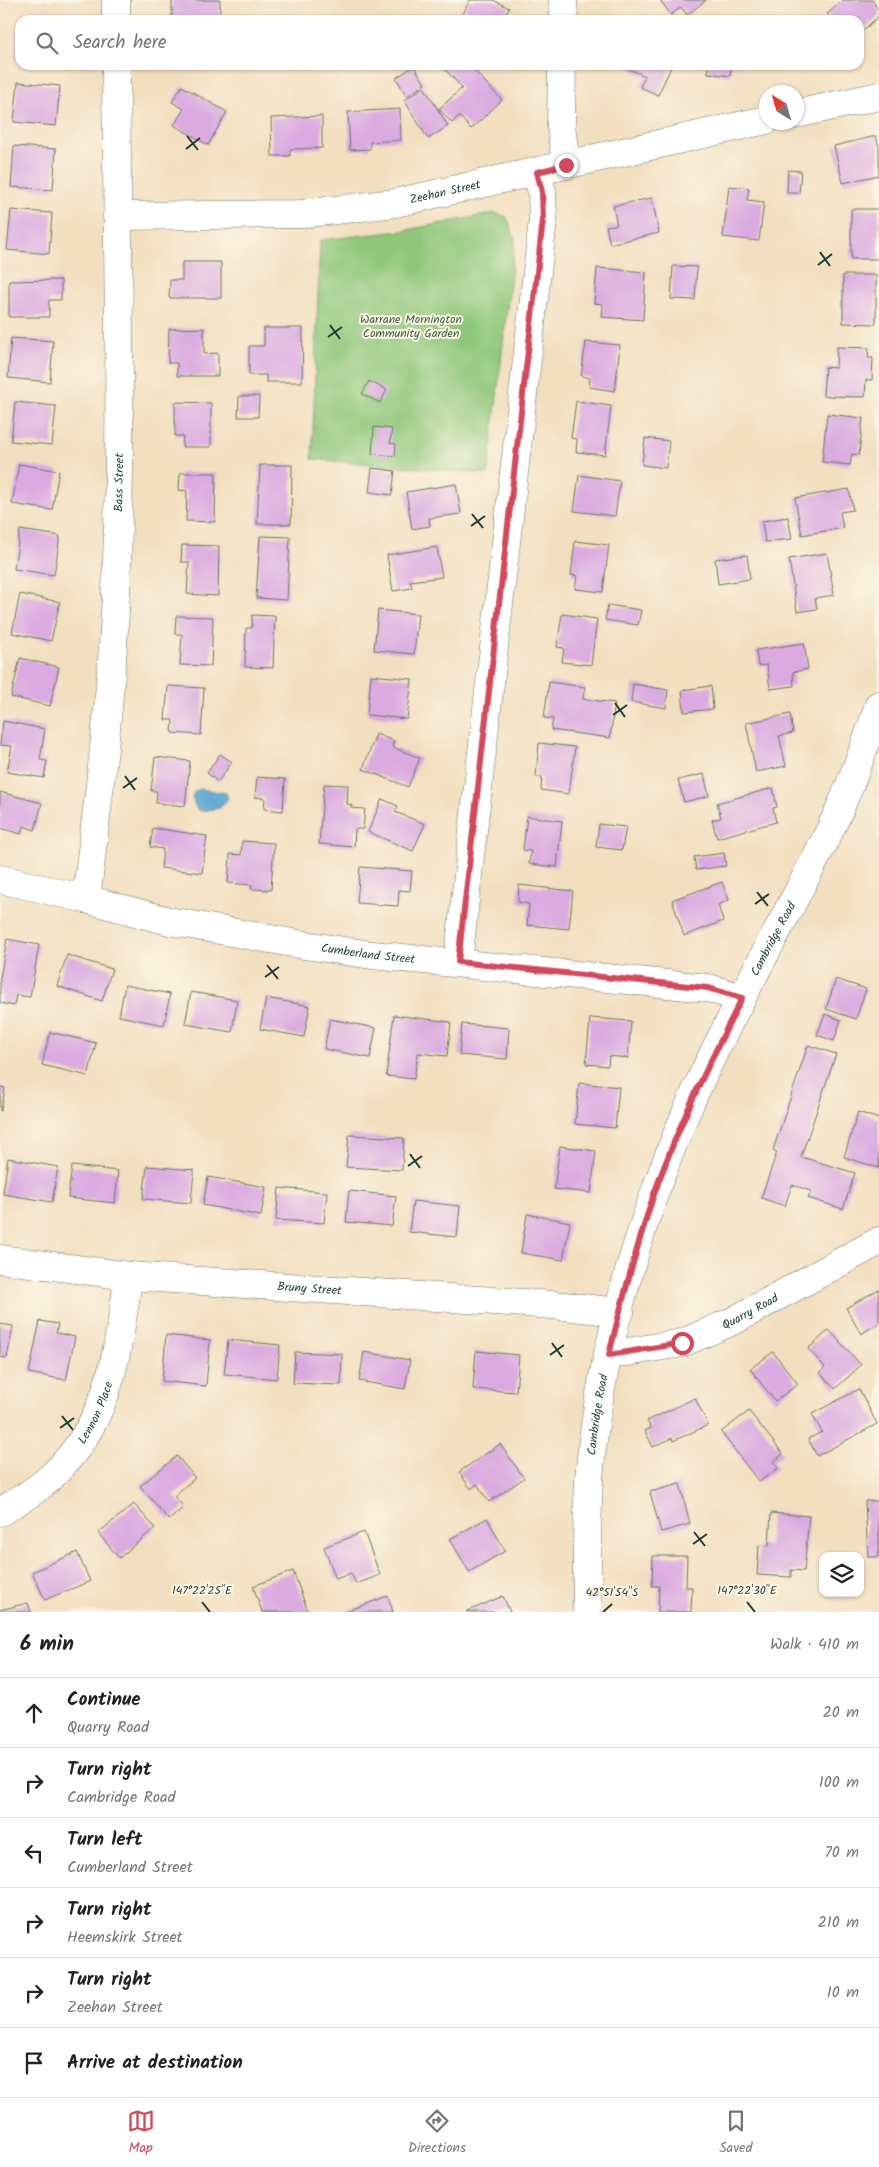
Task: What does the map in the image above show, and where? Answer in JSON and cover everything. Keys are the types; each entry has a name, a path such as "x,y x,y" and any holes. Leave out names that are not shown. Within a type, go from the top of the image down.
{"street":[{"path":"116,0 116,15"},
{"path":"563,0 564,15"},
{"name":"Bass Street","path":"86,899 107,727 116,591 119,492 116,70"},
{"path":"562,70 561,125 566,165"},
{"path":"804,112 879,96"},
{"name":"Zeehan Street","path":"117,216 310,212 395,204 759,122"},
{"path":"458,962 543,220 542,192 537,172"},
{"name":"Cambridge Road","path":"587,1612 587,1511 590,1464 600,1392 620,1312 654,1196 678,1132 742,998 830,829 858,766 879,706"},
{"name":"Cumberland Street","path":"0,880 86,899 169,921 285,942 372,955 708,988 742,998"},
{"name":"Quarry Road","path":"609,1355 682,1343 733,1321 879,1241"},
{"name":"Bruny Street","path":"0,1259 129,1276 620,1312"},
{"name":"Lennon Place","path":"0,1512 52,1476 73,1454 91,1428 104,1402 114,1368 129,1276"}],"green space":[{"name":"Warrane Mornington Community Garden","path":"495,213 507,217 515,239 488,474 312,459 320,240 402,231"}],"water":[{"path":"201,789 226,793 228,798 220,808 201,811 196,808 192,797 195,791"}],"building":[{"path":"172,0 220,0 220,15 172,15"},
{"path":"470,0 493,0 509,8 506,15 462,15"},
{"path":"660,0 706,0 687,15 681,7 671,15"},
{"path":"843,0 872,0 879,11 879,16 864,30 864,15 827,14"},
{"path":"408,70 416,70 425,84 407,96 396,78"},
{"path":"446,70 474,70 502,100 471,129 459,116 452,123 439,109 462,88"},
{"path":"632,70 670,70 658,95 640,87 645,76"},
{"path":"708,70 731,70 730,76 708,73"},
{"path":"18,82 60,86 56,126 14,122"},
{"path":"182,86 227,112 208,145 174,125 184,109 172,102"},
{"path":"424,87 448,126 428,139 404,100"},
{"path":"400,109 401,140 370,142 370,149 350,150 348,112"},
{"path":"322,116 322,148 290,149 290,156 272,156 271,118"},
{"path":"876,136 879,147 879,175 843,183 834,146"},
{"path":"14,146 56,149 53,190 11,187"},
{"path":"788,170 801,171 799,193 787,193"},
{"path":"729,186 749,188 747,200 764,202 759,241 723,237"},
{"path":"652,198 659,233 610,244 606,226 617,225 613,206"},
{"path":"851,209 879,209 879,259 851,259"},
{"path":"11,210 52,213 49,254 7,250"},
{"path":"182,262 221,262 221,298 169,298 170,280 182,280"},
{"path":"673,266 697,267 695,300 671,299"},
{"path":"597,268 646,272 643,320 602,317 603,304 594,303"},
{"path":"843,275 876,275 876,324 843,323"},
{"path":"61,280 61,300 49,300 49,317 9,317 9,281"},
{"path":"204,328 204,354 218,353 218,376 177,376 177,363 168,363 169,329"},
{"path":"264,328 303,328 302,382 266,382 266,375 249,375 249,346 264,346"},
{"path":"11,338 53,341 50,382 8,378"},
{"path":"586,342 620,345 615,391 589,387 590,378 581,376"},
{"path":"837,347 869,348 868,358 873,358 872,380 866,380 865,397 823,396 825,367 836,368"},
{"path":"369,381 387,390 380,403 362,394"},
{"path":"239,396 259,396 258,417 238,417"},
{"path":"576,401 611,406 605,455 576,452 577,439 571,438"},
{"path":"15,402 56,406 52,445 11,441"},
{"path":"175,402 211,403 211,447 182,447 183,436 175,436"},
{"path":"827,414 863,418 859,455 852,454 850,465 822,462"},
{"path":"374,427 392,429 390,443 396,444 395,456 372,454"},
{"path":"645,438 669,441 666,468 642,465"},
{"path":"19,464 59,471 52,510 12,504"},
{"path":"260,465 292,465 291,524 257,524"},
{"path":"372,468 395,471 392,495 369,492"},
{"path":"180,473 216,473 215,522 186,521 187,491 179,490"},
{"path":"579,475 620,481 615,516 574,511"},
{"path":"456,484 461,514 429,518 430,526 412,529 406,492"},
{"path":"849,489 853,510 840,512 843,528 802,535 795,498"},
{"path":"788,517 792,539 765,542 762,521"},
{"path":"20,530 60,536 54,575 14,569"},
{"path":"260,536 290,537 287,600 256,598"},
{"path":"575,541 609,545 603,592 575,589 577,576 571,575"},
{"path":"182,545 219,546 218,596 187,594 189,562 181,562"},
{"path":"437,547 442,577 410,581 412,588 393,591 387,555"},
{"path":"827,553 834,595 815,598 817,609 797,612 789,559"},
{"path":"747,555 750,579 718,584 715,559"},
{"path":"20,594 60,602 51,641 12,633"},
{"path":"608,605 641,610 638,625 605,620"},
{"path":"378,610 418,614 414,654 374,650"},
{"path":"562,614 597,619 591,665 562,662 564,648 557,647"},
{"path":"252,615 275,616 273,668 245,667 246,628 252,628"},
{"path":"176,616 213,617 211,666 180,665 182,634 175,634"},
{"path":"804,643 808,669 793,672 794,686 770,689 767,665 758,666 756,650"},
{"path":"20,658 59,667 50,706 11,697"},
{"path":"371,675 412,679 407,719 367,715"},
{"path":"549,682 585,687 583,699 615,703 610,738 551,730 553,719 544,718"},
{"path":"633,684 668,690 666,708 631,702"},
{"path":"168,686 204,688 201,735 172,733 173,720 165,720"},
{"path":"711,686 713,709 684,712 682,690"},
{"path":"790,714 793,733 779,736 786,766 756,772 746,723"},
{"path":"3,721 45,729 40,760 47,761 44,778 7,772 12,746 0,745"},
{"path":"376,734 394,741 392,747 420,758 408,787 363,769"},
{"path":"539,743 575,747 569,794 541,790 542,777 536,777"},
{"path":"220,754 232,762 218,782 207,773"},
{"path":"155,757 190,761 185,806 156,803 157,791 151,791"},
{"path":"704,774 709,796 684,802 678,780"},
{"path":"257,777 285,779 283,811 264,809 265,798 255,797"},
{"path":"324,784 348,785 347,804 352,805 351,808 365,809 363,829 355,829 354,847 319,844"},
{"path":"773,788 777,807 773,808 776,822 717,838 712,820 721,818 717,803"},
{"path":"0,792 42,803 35,830 23,826 21,834 0,828"},
{"path":"382,799 398,806 395,812 425,824 413,851 368,832"},
{"path":"527,816 562,821 557,867 529,864 531,851 523,850"},
{"path":"599,824 626,827 622,850 596,847"},
{"path":"153,828 207,836 202,873 161,868 163,849 150,847"},
{"path":"242,841 274,843 271,890 251,889 252,885 228,883 230,854 241,855"},
{"path":"724,853 726,866 696,870 694,857"},
{"path":"360,867 412,871 410,891 399,890 398,906 357,903"},
{"path":"722,882 729,900 718,905 723,921 684,936 672,900"},
{"path":"519,885 573,891 569,929 527,925 529,904 518,902"},
{"path":"7,939 39,945 30,997 16,995 14,1006 0,1003 0,978"},
{"path":"67,955 112,969 102,1001 57,986"},
{"path":"836,979 866,989 856,1019 826,1009"},
{"path":"125,985 170,994 164,1025 119,1016"},
{"path":"191,992 237,1000 232,1032 185,1024"},
{"path":"266,998 310,1006 304,1037 260,1029"},
{"path":"825,1014 841,1020 834,1041 817,1035"},
{"path":"394,1015 451,1022 447,1056 418,1053 414,1079 386,1076"},
{"path":"590,1018 631,1021 628,1058 609,1056 608,1066 586,1064"},
{"path":"330,1019 376,1028 370,1058 324,1049"},
{"path":"462,1024 509,1028 507,1059 459,1055"},
{"path":"50,1032 96,1043 88,1076 42,1065"},
{"path":"808,1045 836,1054 801,1157 855,1173 843,1209 808,1198 811,1191 792,1185 785,1206 761,1198 777,1152 773,1150"},
{"path":"579,1083 619,1087 615,1128 575,1124"},
{"path":"0,1087 5,1088 1,1111 0,1111"},
{"path":"858,1112 879,1119 879,1168 844,1157"},
{"path":"349,1135 404,1138 402,1170 346,1167"},
{"path":"560,1146 596,1151 591,1193 554,1189"},
{"path":"8,1158 58,1167 52,1202 3,1194"},
{"path":"72,1166 118,1171 115,1203 68,1198"},
{"path":"147,1166 194,1170 191,1203 143,1199"},
{"path":"208,1177 266,1187 261,1216 203,1205"},
{"path":"279,1188 327,1192 324,1223 276,1220"},
{"path":"349,1191 396,1196 392,1226 346,1222"},
{"path":"413,1201 460,1206 457,1237 409,1232"},
{"path":"527,1214 570,1222 563,1260 521,1253"},
{"path":"879,1289 879,1323 861,1334 846,1308"},
{"path":"40,1321 58,1324 56,1333 75,1337 66,1380 29,1373"},
{"path":"0,1324 13,1326 7,1358 0,1357"},
{"path":"829,1330 861,1365 835,1389 820,1373 825,1367 808,1349"},
{"path":"166,1335 210,1340 206,1386 162,1381"},
{"path":"228,1340 280,1345 277,1379 224,1374"},
{"path":"476,1351 519,1355 516,1392 473,1389"},
{"path":"295,1352 342,1354 341,1385 293,1383"},
{"path":"364,1352 410,1360 405,1389 359,1381"},
{"path":"773,1352 798,1384 775,1401 750,1369"},
{"path":"859,1389 877,1424 817,1456 808,1439 822,1432 812,1414"},
{"path":"695,1398 708,1425 673,1441 672,1438 653,1447 645,1431 651,1428 647,1421"},
{"path":"749,1411 783,1454 773,1462 778,1468 759,1482 721,1432"},
{"path":"500,1444 524,1478 489,1502 477,1484 471,1489 459,1472"},
{"path":"177,1456 195,1478 174,1496 184,1507 169,1520 140,1486"},
{"path":"680,1484 690,1524 661,1532 650,1492"},
{"path":"865,1501 879,1501 879,1557 868,1557"},
{"path":"134,1504 155,1528 119,1558 98,1533"},
{"path":"771,1513 809,1516 804,1571 791,1570 791,1577 757,1575 759,1545 769,1546"},
{"path":"487,1518 505,1551 469,1572 450,1539"},
{"path":"364,1532 380,1575 356,1584 351,1573 336,1579 324,1547"},
{"path":"77,1552 90,1581 45,1600 32,1572"},
{"path":"653,1556 687,1556 686,1587 692,1587 691,1612 658,1612 659,1586 652,1586"},
{"path":"293,1571 308,1612 262,1612 253,1586"},
{"path":"388,1596 393,1612 347,1612 347,1611"},
{"path":"503,1596 510,1612 466,1612"},
{"path":"28,1603 31,1612 0,1612 0,1610"}],"route":[{"path":"566,165 537,172 542,192 543,220 458,962 708,988 742,998 678,1132 654,1196 634,1260 609,1355 682,1343"}]}
